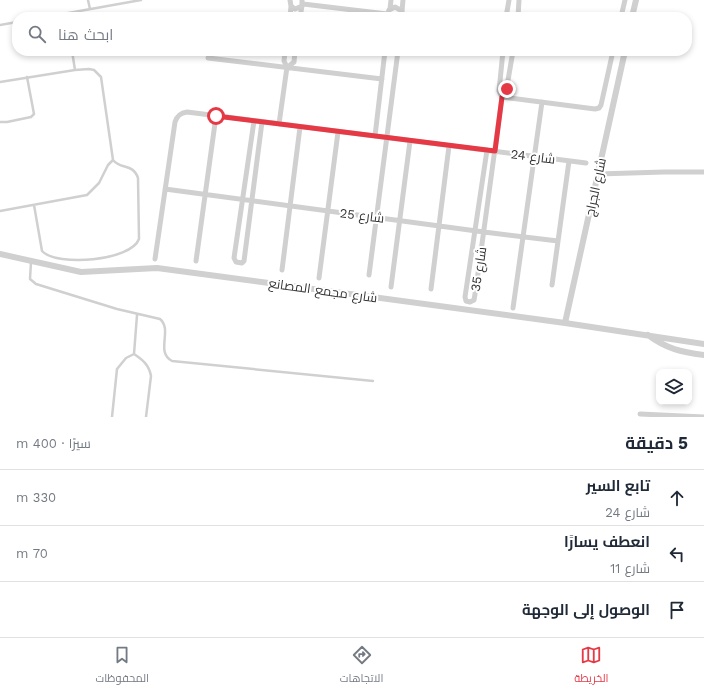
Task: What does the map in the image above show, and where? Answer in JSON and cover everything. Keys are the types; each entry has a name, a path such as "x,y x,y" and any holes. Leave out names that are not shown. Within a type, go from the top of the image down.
{"street":[{"path":"388,12 391,0"},
{"path":"403,0 403,12"},
{"path":"507,12 508,0"},
{"path":"518,12 519,0"},
{"path":"622,12 625,0"},
{"path":"633,12 636,0"},
{"path":"289,2 298,9 302,3 379,12"},
{"path":"289,2 290,12"},
{"path":"389,12 392,7 398,7 401,12"},
{"path":"279,124 287,67 284,61 284,56"},
{"path":"287,67 294,62 295,56"},
{"path":"375,136 384,56"},
{"path":"369,275 397,56"},
{"path":"502,56 499,91 502,97"},
{"path":"502,97 507,89 512,56"},
{"path":"502,97 595,109 600,107 612,56"},
{"name":"شارع الجراج","path":"565,323 624,56"},
{"path":"208,58 382,79"},
{"name":"شارع 35","path":"487,150 465,297 468,302 472,301 474,296 502,97"},
{"path":"513,308 542,102"},
{"name":"شارع 24","path":"165,189 175,122 179,115 187,112 586,163"},
{"path":"196,261 216,116"},
{"path":"254,121 234,258 236,262 242,263 244,261 262,122"},
{"path":"282,270 300,127"},
{"path":"320,278 338,132"},
{"path":"391,287 410,141"},
{"path":"432,289 448,146"},
{"path":"552,285 569,161"},
{"path":"598,174 704,172"},
{"path":"155,259 165,189"},
{"name":"شارع 25","path":"165,189 558,241"},
{"name":"شارع مجمع المصانع","path":"0,254 81,272 157,268 646,334 704,344"},
{"name":"شارع مجمع المصانع","path":"646,334 660,344 673,350 704,355"},
{"path":"640,414 704,417"}],"lane":[{"path":"88,0 90,9"},
{"path":"78,12 141,0"},
{"path":"0,25 12,23"},
{"path":"73,56 76,70"},
{"path":"0,82 76,70 94,70 101,77 113,160 116,164 132,168 136,172 138,178 138,243 117,255 105,258 72,259 52,257 42,251 34,205"},
{"path":"0,122 31,117 34,114 27,77"},
{"path":"0,211 87,195 99,183 108,165 113,160"},
{"path":"31,261 30,276 32,282 137,315 156,318 164,323 164,350 166,356 172,361 373,381"},
{"path":"134,354 137,315"},
{"path":"112,417 117,369 121,362 134,354"},
{"path":"134,354 146,364 151,376 146,417"}],"route":[{"path":"216,116 495,151 502,97 507,89"}]}
